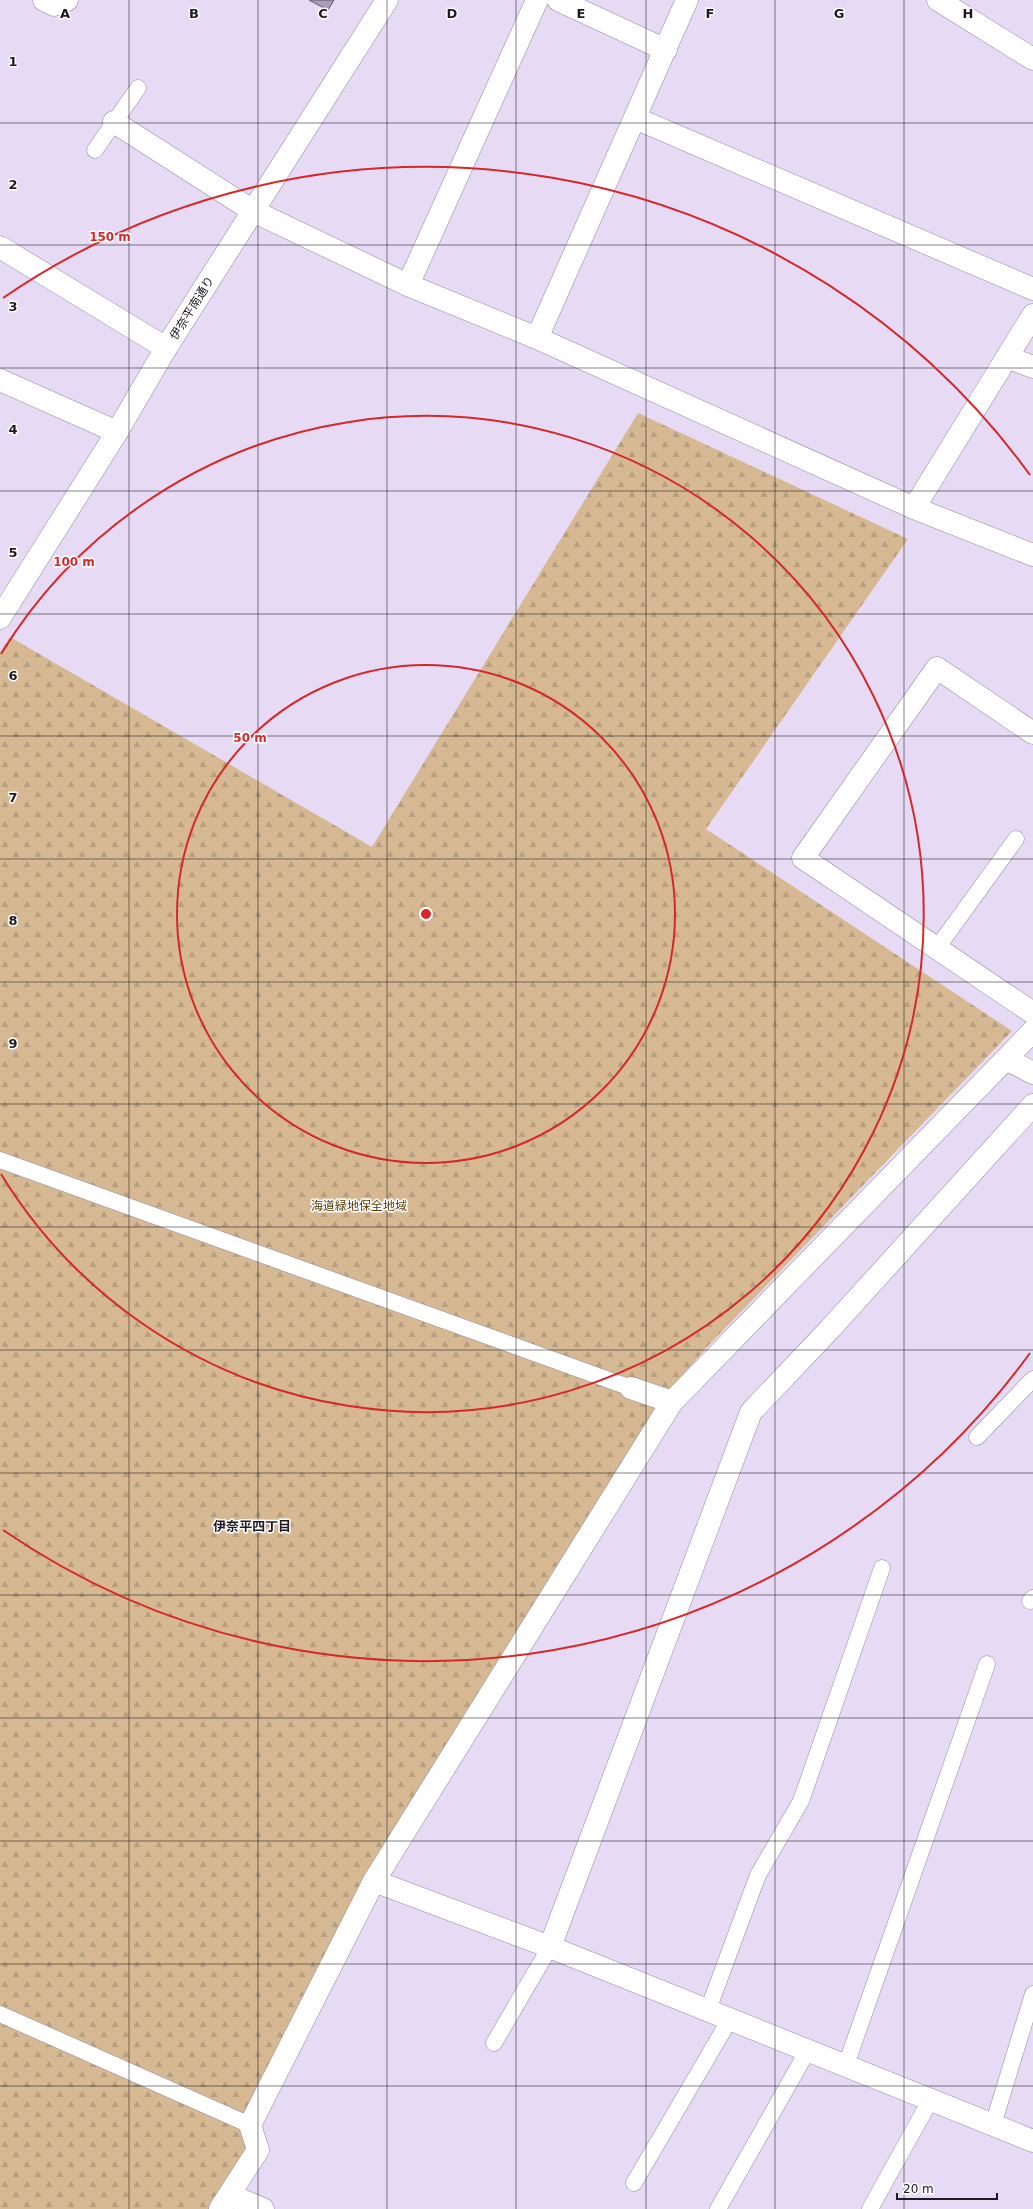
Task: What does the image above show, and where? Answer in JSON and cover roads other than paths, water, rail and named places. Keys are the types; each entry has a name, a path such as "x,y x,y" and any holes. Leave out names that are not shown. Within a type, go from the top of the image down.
{"street":[{"path":"44,0 54,4 67,0"},
{"name":"伊奈平南通り","path":"0,618 117,432 166,348 387,0"},
{"path":"408,285 537,0"},
{"path":"558,0 666,50"},
{"path":"537,338 688,0"},
{"path":"938,0 1033,59"},
{"path":"635,118 1033,289"},
{"path":"114,122 253,211 408,285 537,338 914,508 1033,555"},
{"path":"0,247 166,348"},
{"path":"914,508 1033,315"},
{"path":"1007,357 1033,367"},
{"path":"0,380 117,432"},
{"path":"1033,733 937,668 802,858 1033,1013"},
{"path":"263,2209 225,2202 258,2150 250,2125 374,1881 672,1402 1033,1031"},
{"path":"1006,1059 1033,1073"},
{"path":"550,1946 751,1412 829,1330 1033,1105"},
{"path":"631,1388 672,1402"},
{"path":"374,1881 550,1946 1033,2141"}],"lane":[{"path":"96,150 138,88"},
{"path":"937,948 1016,839"},
{"path":"0,1160 631,1388"},
{"path":"978,1437 1033,1379"},
{"path":"708,2010 758,1875 801,1801 882,1568"},
{"path":"846,2065 987,1664"},
{"path":"494,2043 550,1946"},
{"path":"994,2125 1033,1994"},
{"path":"0,2014 250,2125"},
{"path":"634,2183 730,2019"},
{"path":"718,2209 808,2050"},
{"path":"870,2209 931,2100"}],"district":[{"name":"伊奈平四丁目","path":"252,1526"}],"park label":[{"name":"海道緑地保全地域","path":"359,1206"}]}
